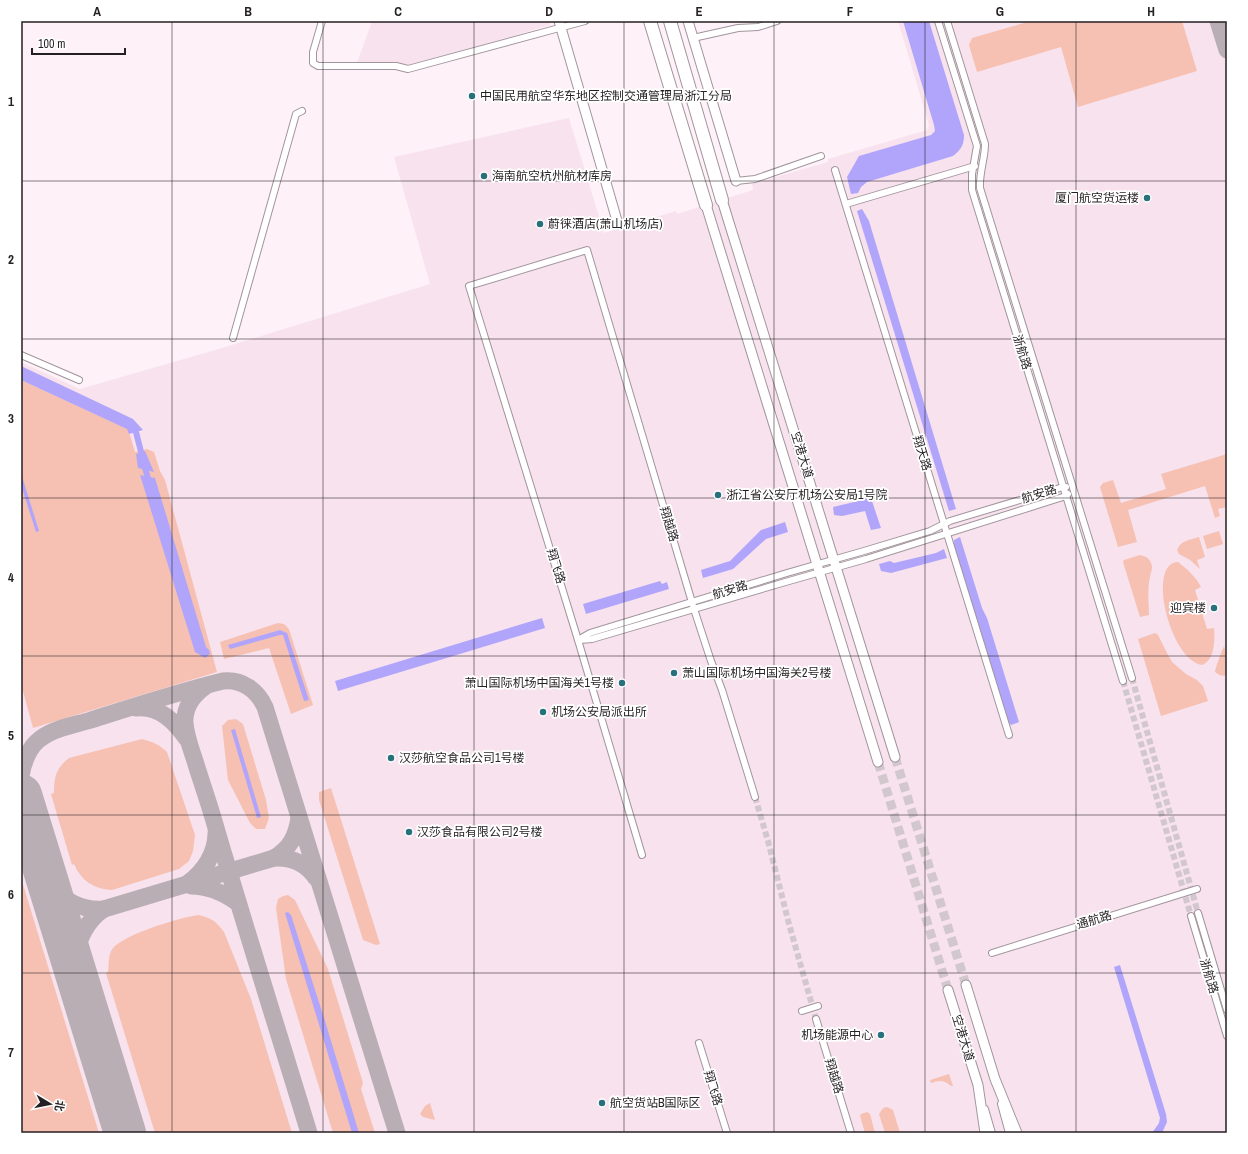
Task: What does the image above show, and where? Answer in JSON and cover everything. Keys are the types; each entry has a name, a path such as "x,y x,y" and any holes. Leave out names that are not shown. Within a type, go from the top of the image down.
{"highway":[{"path":"650,21 706,205"},
{"path":"670,21 722,200"}],"main road":[{"path":"688,21 736,181"},
{"path":"560,24 618,224"},
{"name":"空港大道","path":"722,200 895,757"},
{"name":"空港大道","path":"706,205 878,762"},
{"name":"空港大道","path":"966,985 995,1080 1018,1133"},
{"name":"空港大道","path":"948,990 978,1085 985,1133"}],"street":[{"path":"322,21 313,52 313,63 318,66 396,66 408,69 560,24 585,21"},
{"path":"693,38 738,28 758,27 777,21"},
{"name":"浙航路","path":"938,21 977,146 973,166 972,190 1124,681"},
{"name":"浙航路","path":"947,21 985,144 980,174 980,188 1132,678"},
{"path":"233,338 296,114 302,111"},
{"path":"736,181 754,179 821,156"},
{"path":"846,204 983,163"},
{"name":"翔天路","path":"835,170 1009,735"},
{"name":"翔飞路","path":"587,250 469,286 578,640 642,855"},
{"name":"翔越路","path":"587,250 694,609 722,690 755,797"},
{"path":"21,355 79,380"},
{"name":"航安路","path":"835,563 930,531 944,524 1064,486 1074,489"},
{"name":"航安路","path":"578,640 590,633 692,602 947,534 1066,496 1074,489"},
{"name":"航安路","path":"578,640 592,640 694,609 818,568"},
{"name":"通航路","path":"992,953 1197,889"},
{"name":"浙航路","path":"1198,913 1227,1010"},
{"name":"浙航路","path":"1191,916 1227,1036"},
{"path":"802,1011 818,1006"},
{"name":"翔越路","path":"816,1019 851,1133"},
{"name":"翔飞路","path":"699,1043 727,1133"},
{"name":"空港大道","path":"995,1080 1009,1133"},
{"name":"空港大道","path":"978,1085 992,1133"}],"shaded area":[{"path":"372,21 549,21 550,25 408,67 396,64 357,63"},
{"path":"898,21 1227,21 1227,1133 21,1133 21,362 80,389 222,348 430,284 394,157 569,118 604,233 676,211 677,214 753,190 752,184 828,162 828,159 927,130 929,125"},
{"path":"903,21 929,21 964,135 963,144 958,152 953,156 867,182 861,187 858,193 851,194 847,177 859,156 931,135 935,131"},
{"path":"1031,21 1182,21 1197,71 1078,107 1061,47 977,72 969,45 972,38"},
{"path":"862,209 869,221 956,509 949,511 857,211"},
{"path":"21,366 133,419 143,430 129,434 127,429 21,380"},
{"path":"21,380 128,429 135,452 147,449 154,452 160,471 165,480 217,672 33,728 21,684"},
{"path":"145,451 154,472 138,468 136,454"},
{"path":"1227,454 1227,507 1218,509 1220,516 1215,518 1205,486 1128,510 1137,542 1118,547 1100,487 1103,483 1113,480 1121,503 1166,489 1161,474"},
{"path":"21,473 39,531 36,532 21,485"},
{"path":"140,475 155,478 206,647 209,650 210,654 205,658 195,652"},
{"path":"871,498 881,528 871,530 865,511 842,516 834,515 833,507"},
{"path":"785,522 788,532 766,539 733,569 703,578 701,570 730,561 761,530"},
{"path":"1219,531 1223,544 1207,549 1203,536"},
{"path":"960,537 1019,722 1011,725 1009,723 953,545 954,540"},
{"path":"1199,537 1205,557 1197,560 1200,569 1190,560 1179,554 1177,550 1183,542"},
{"path":"944,549 947,558 891,573 881,571 879,564 890,561 894,563 936,553"},
{"path":"1140,555 1148,559 1152,567 1148,596 1149,615 1140,617 1123,562 1124,560"},
{"path":"1178,562 1191,573 1201,587 1195,590 1207,629 1214,628 1212,654 1210,659 1202,665 1190,659 1180,647 1166,612 1163,594 1164,578 1169,567"},
{"path":"660,581 662,584 667,582 669,589 586,614 583,604"},
{"path":"542,618 545,628 338,691 335,681"},
{"path":"278,623 284,624 289,629 313,705 291,714 269,648 224,659 220,642"},
{"path":"280,630 287,633 309,700 304,701 283,635 230,649 228,645"},
{"path":"1155,633 1158,635 1172,662 1203,686 1208,701 1161,716 1138,639"},
{"path":"1224,646 1227,653 1227,675 1224,676 1215,672"},
{"path":"236,719 243,724 266,800 269,818 265,829 256,829 250,823 228,780 222,726 228,720"},
{"path":"235,729 261,817 257,818 231,730"},
{"path":"142,739 162,747 167,752 195,835 193,851 189,861 179,869 112,890 99,888 84,879 74,864 72,865 51,794 54,793 55,778 61,765 69,758"},
{"path":"331,788 380,944 376,945 363,940 319,800 319,792"},
{"path":"21,878 99,1133 21,1133"},
{"path":"288,895 295,900 328,969 363,1083 361,1089 375,1133 333,1133 286,979 276,908 278,899"},
{"path":"288,912 291,915 359,1133 352,1133 285,913"},
{"path":"199,915 213,920 224,932 251,999 292,1133 155,1133 106,973 108,972 109,956 113,948 129,937 154,927"},
{"path":"1120,965 1166,1114 1167,1122 1162,1133 1152,1133 1159,1123 1160,1118 1114,967"},
{"path":"949,1074 953,1086 941,1081 931,1083 930,1080"},
{"path":"430,1103 435,1120 423,1117 420,1114 425,1106"},
{"path":"887,1107 893,1110 900,1133 885,1133 879,1114 883,1108"},
{"path":"867,1112 870,1114 875,1133 865,1133 860,1116 861,1114"}],"waterway":[{"path":"130,426 136,432 149,483"}],"taxiway":[{"path":"1218,21 1227,50"},
{"path":"21,776 25,761 36,742 58,729 173,694 223,681 243,684 258,695 265,707 397,1133"},
{"path":"206,686 197,693 190,702 185,717 186,733 309,1133"},
{"path":"136,708 152,709 166,716 187,739"},
{"path":"21,786 21,797"},
{"path":"274,858 288,846 296,831 299,818"},
{"path":"188,883 194,879 208,861 214,848 216,833"},
{"path":"72,961 87,925 104,909 274,858 298,862 308,868 316,878"},
{"path":"48,885 73,903 88,908 104,909"},
{"path":"191,886 204,887 216,891 238,903"}],"runway":[{"path":"21,795 125,1133"}],"tunnel":[{"path":"1132,678 1198,913"},
{"path":"1123,681 1191,916"},
{"path":"895,757 966,985"},
{"path":"878,762 948,990"},
{"path":"755,797 816,1019"}],"place":[{"name":"中国民用航空华东地区控制交通管理局浙江分局","path":"472,96"},
{"name":"海南航空杭州航材库房","path":"484,176"},
{"name":"厦门航空货运楼","path":"1147,198"},
{"name":"蔚徕酒店(萧山机场店)","path":"540,224"},
{"name":"浙江省公安厅机场公安局1号院","path":"718,495"},
{"name":"迎宾楼","path":"1214,608"},
{"name":"萧山国际机场中国海关2号楼","path":"674,673"},
{"name":"萧山国际机场中国海关1号楼","path":"622,683"},
{"name":"机场公安局派出所","path":"543,712"},
{"name":"汉莎航空食品公司1号楼","path":"391,758"},
{"name":"汉莎食品有限公司2号楼","path":"409,832"},
{"name":"机场能源中心","path":"881,1035"},
{"name":"航空货站B国际区","path":"602,1103"}]}
